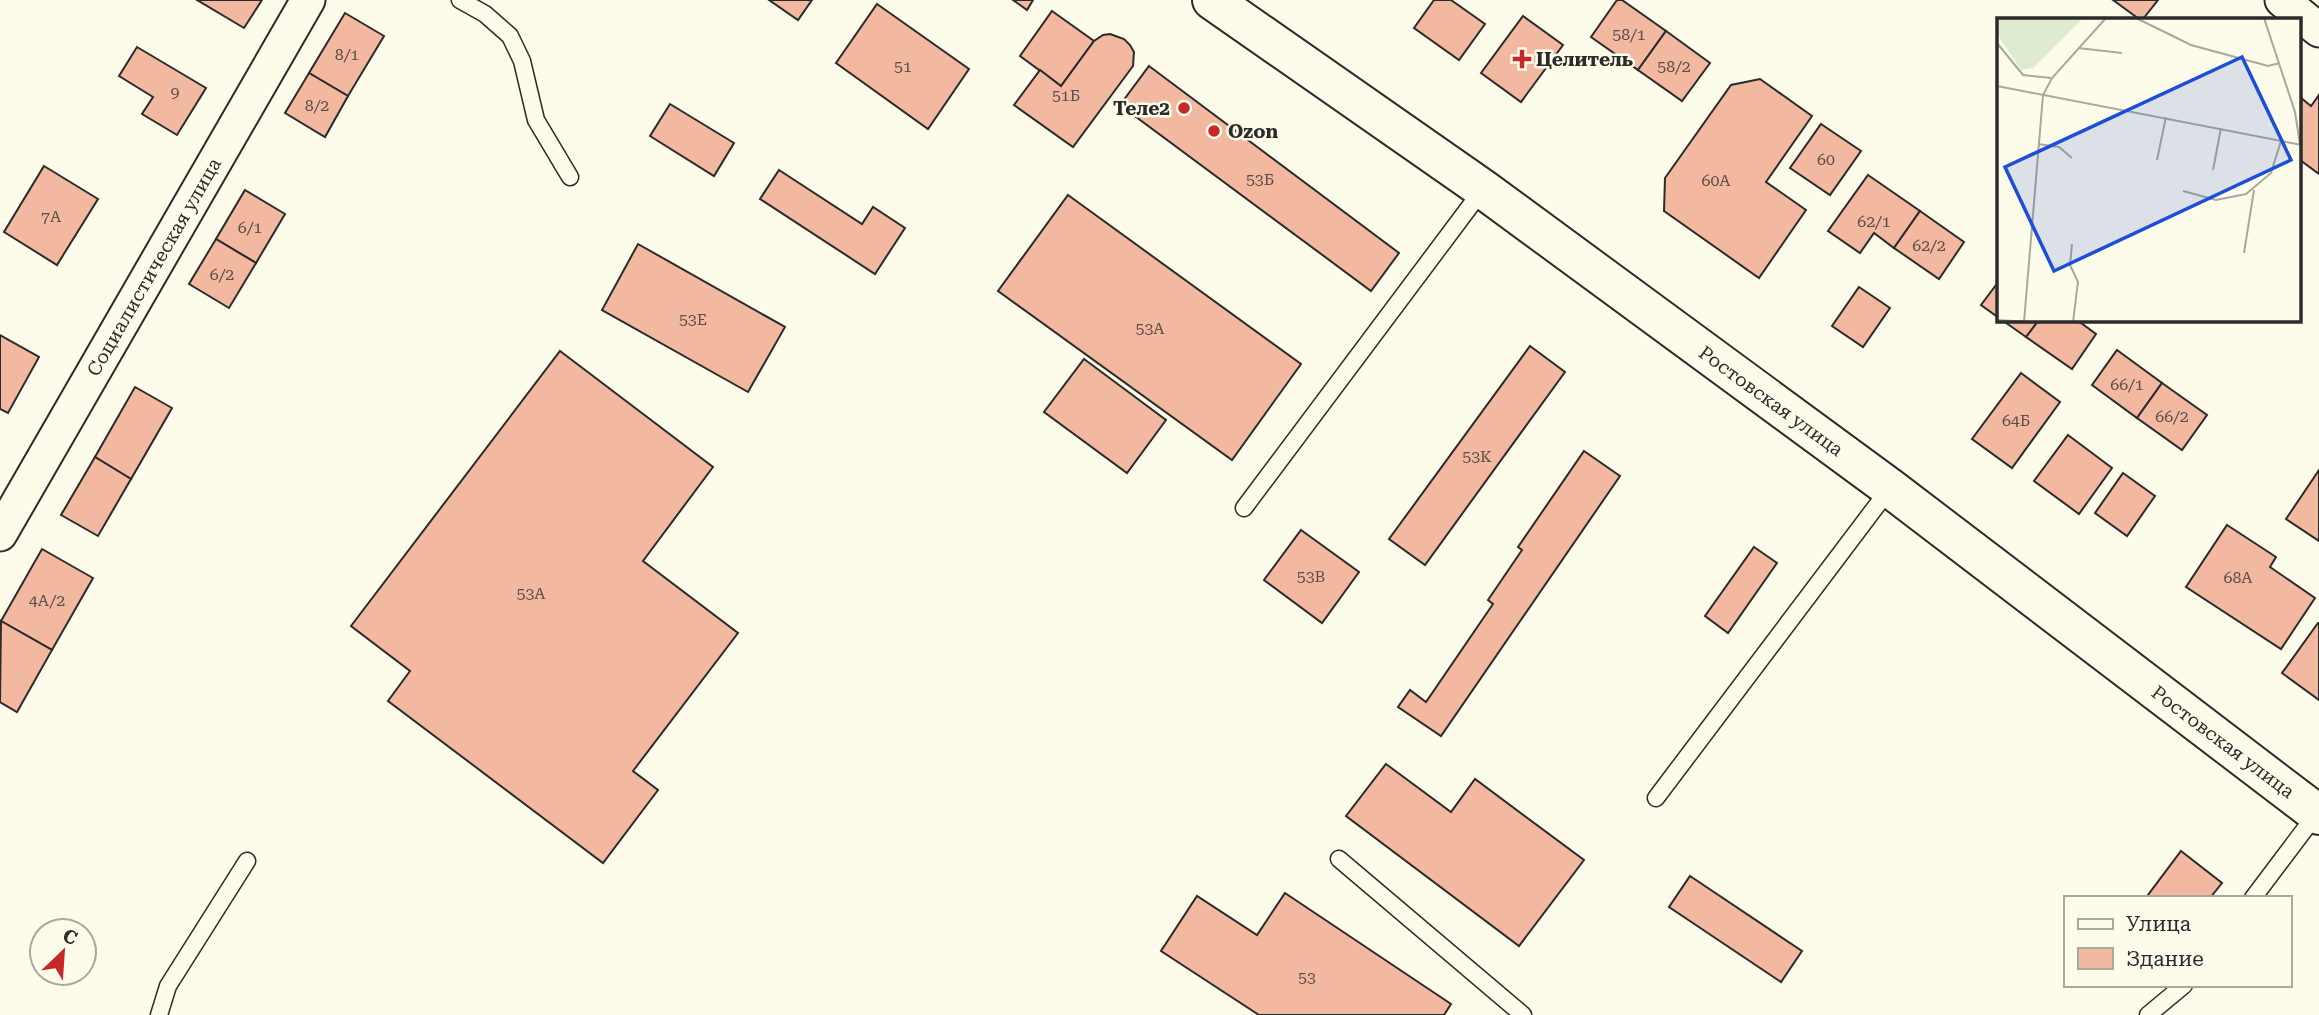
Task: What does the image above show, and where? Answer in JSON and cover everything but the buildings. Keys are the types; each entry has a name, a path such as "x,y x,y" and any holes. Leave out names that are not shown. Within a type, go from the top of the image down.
{"main road":[{"name":"Ростовская улица","path":"1212,0 1482,188 1890,488 2318,814"}],"street":[{"name":"Социалистическая улица","path":"0,534 308,0"},
{"path":"2282,0 2319,30"}],"lane":[{"path":"460,0 485,14 510,37 522,61 536,120 570,177"},
{"path":"1244,508 1482,188"},
{"path":"1656,798 1890,488"},
{"path":"2255,896 2318,814"},
{"path":"1339,859 1523,1015"},
{"path":"159,1015 168,986 247,862"},
{"path":"2148,1015 2182,987"}],"place":[{"name":"Целитель","path":"1522,59"},
{"name":"Теле2","path":"1184,108"},
{"name":"Ozon","path":"1214,131"}]}
